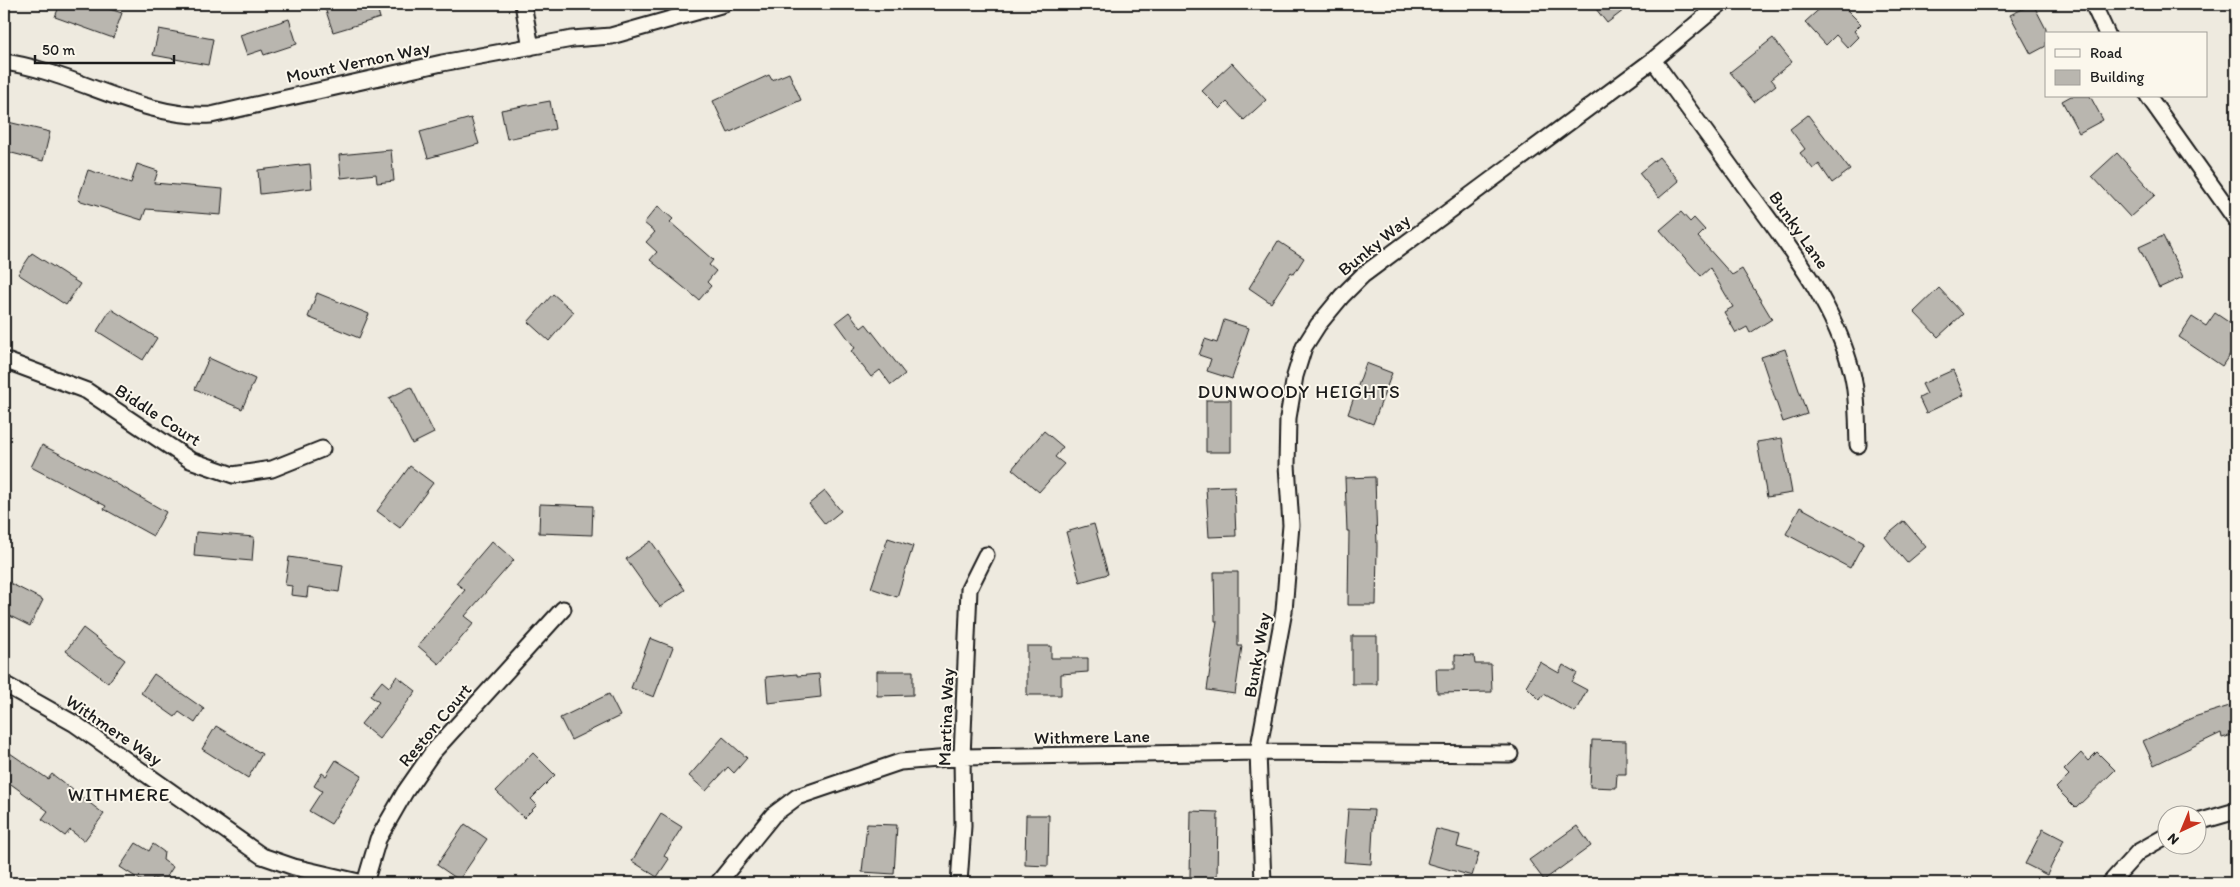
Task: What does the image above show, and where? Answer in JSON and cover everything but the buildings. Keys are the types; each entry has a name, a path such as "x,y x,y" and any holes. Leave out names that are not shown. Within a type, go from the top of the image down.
{"street":[{"path":"523,4 531,47"},
{"name":"Mount Vernon Way","path":"4,62 27,65 156,108 191,116 211,115 442,63 572,39 611,36 724,4"},
{"name":"Bunky Way","path":"1262,883 1258,752 1284,612 1291,525 1287,465 1288,418 1295,376 1304,347 1342,296 1363,275 1653,60 1720,4"},
{"path":"2093,4 2106,32"},
{"name":"Bunky Lane","path":"1653,60 1798,258 1820,294 1852,373 1857,406 1858,446"},
{"path":"2149,98 2236,220"},
{"name":"Biddle Court","path":"4,360 87,391 190,460 233,475 272,469 322,450"},
{"name":"Martina Way","path":"959,883 963,826 962,758 969,589 986,555"},
{"name":"Reston Court","path":"364,883 378,839 405,792 432,753 562,610"},
{"name":"Withmere Way","path":"4,684 75,724 262,856 294,867 364,883"},
{"name":"Withmere Lane","path":"718,883 773,815 797,797 900,762 962,758 1258,752 1510,754"},
{"path":"2208,819 2236,811"},
{"path":"2110,883 2138,852 2158,841"}],"district":[{"name":"DUNWOODY HEIGHTS","path":"1299,391"},
{"name":"WITHMERE","path":"119,794"}]}
